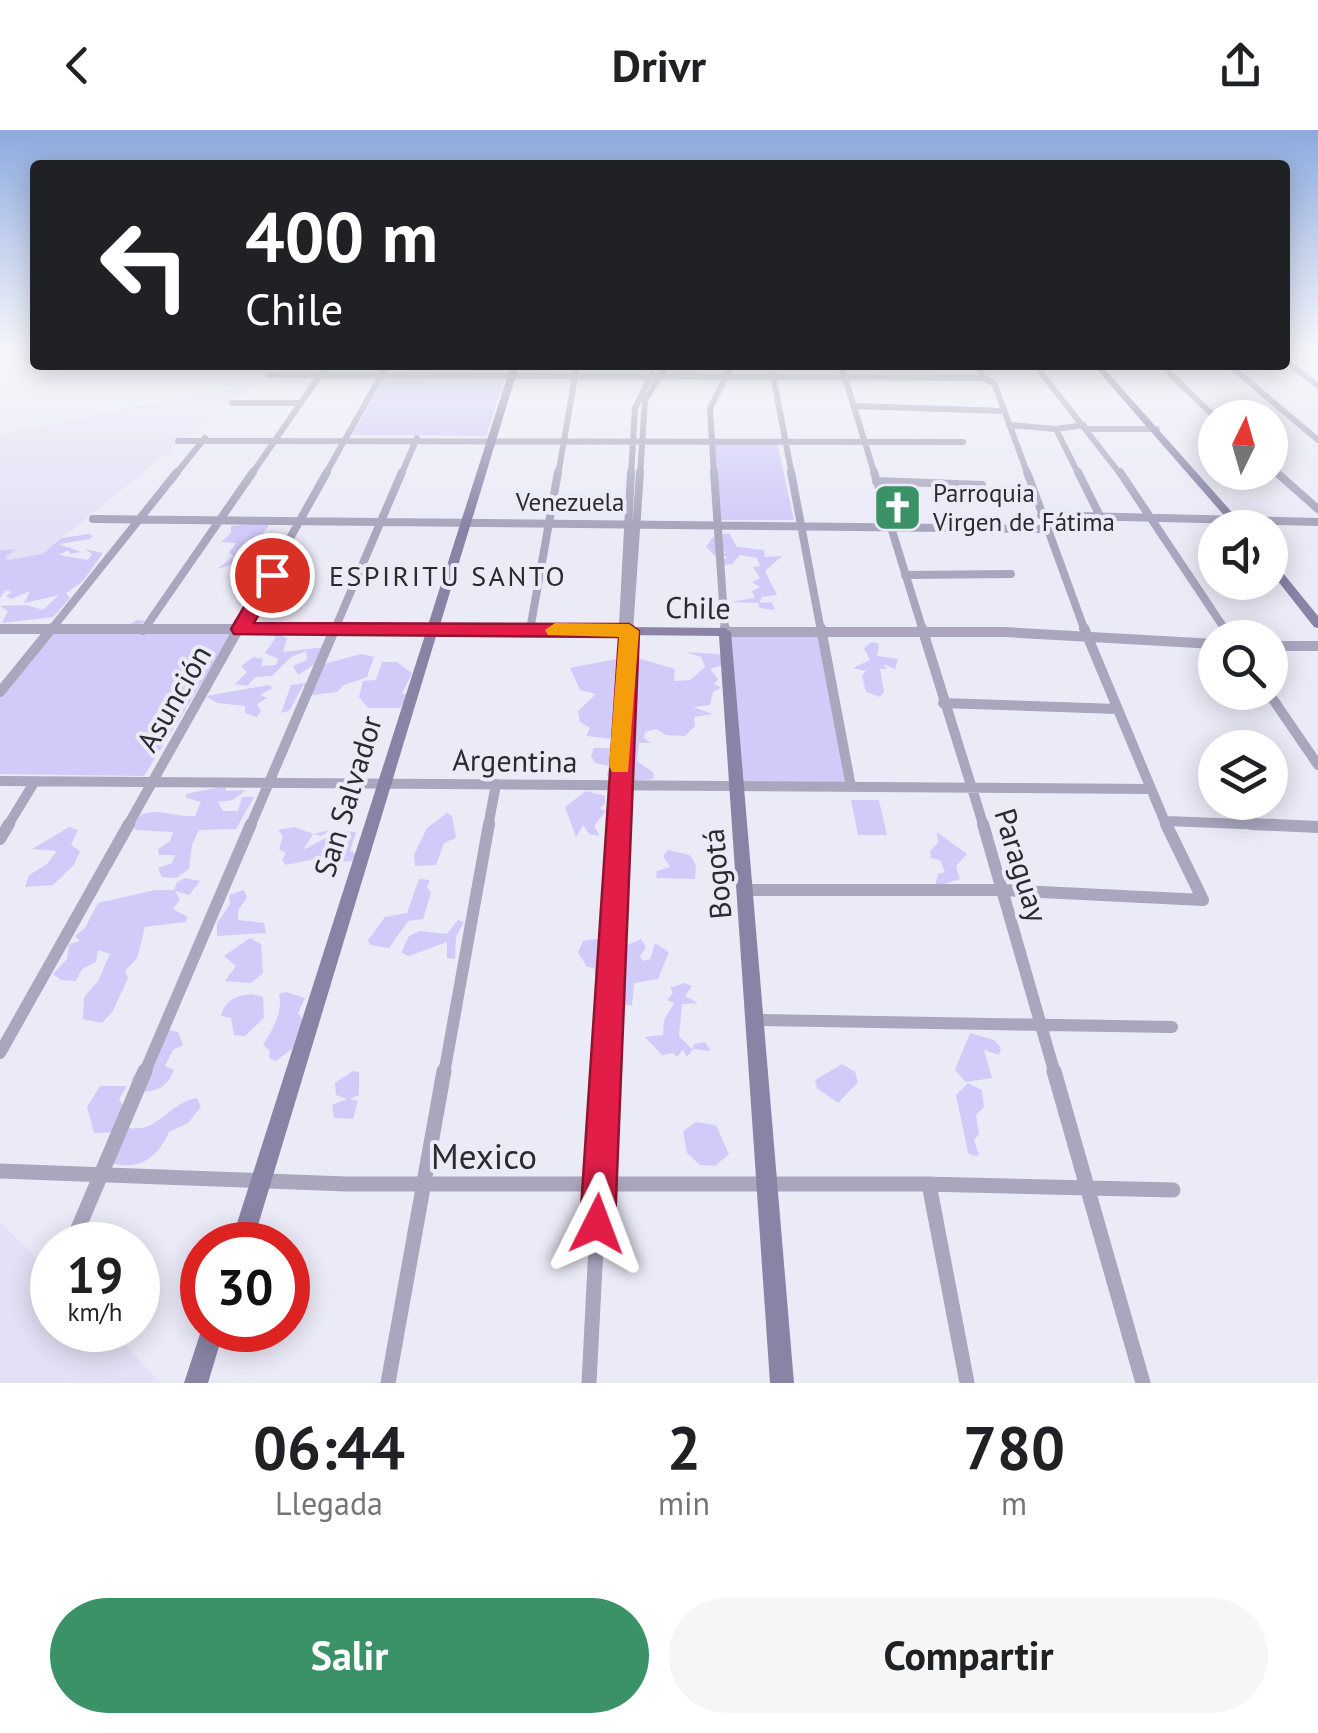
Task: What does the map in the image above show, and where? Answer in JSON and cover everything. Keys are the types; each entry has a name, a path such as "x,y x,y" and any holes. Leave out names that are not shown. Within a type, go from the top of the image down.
{"street":[{"path":"143,631 298,407"},
{"name":"Asunción","path":"0,1053 365,407"},
{"name":"San Salvador","path":"249,1222 429,629 502,407"},
{"path":"530,630 570,407"},
{"path":"590,1383 629,631 623,625 630,574 635,407"},
{"name":"Bogotá","path":"710,407 735,786 782,1383"},
{"path":"778,407 851,786"},
{"name":"Paraguay","path":"854,407 1004,890 1038,1023 1143,1383"},
{"path":"746,890 1004,890 1203,900 1168,821 1149,789 1086,637 1004,410 909,407"},
{"path":"1070,407 1151,517 1218,620"},
{"path":"1137,407 1226,510"},
{"path":"1279,407 1318,440"},
{"path":"1009,425 1157,429"},
{"path":"1056,428 1103,522"},
{"path":"0,692 205,438"},
{"path":"81,1222 338,630 417,438"},
{"path":"178,441 417,438 963,442"},
{"path":"876,481 982,484"},
{"path":"1288,482 1318,508"},
{"path":"1042,514 1103,522 1151,517 1198,521"},
{"name":"Venezuela","path":"93,519 803,523 1047,529"},
{"path":"1288,523 1318,522"},
{"path":"905,574 1011,574"},
{"path":"1288,586 1318,624"},
{"name":"Chile","path":"0,629 823,632 1198,643"},
{"path":"1288,646 1318,646"},
{"path":"943,703 1117,709"},
{"path":"1280,710 1318,765"},
{"name":"Argentina","path":"0,781 1149,789"},
{"path":"0,839 36,781"},
{"path":"388,1383 496,784"},
{"path":"1168,821 1318,827"},
{"path":"756,1020 1172,1027"},
{"name":"Mexico","path":"0,1171 100,1178 425,1187 929,1184 1090,1192 1174,1190"},
{"path":"929,1184 968,1383"},
{"path":"196,1383 206,1352"}],"shaded area":[{"path":"133,407 224,407 0,588 0,434"},
{"path":"367,407 496,407 486,436 352,435"},
{"path":"777,442 794,520 719,520 713,443"},
{"path":"270,523 261,537 237,554 247,560 217,569 234,556 229,553 236,543 221,542 231,533 231,526"},
{"path":"729,533 737,547 764,550 765,557 782,556 765,571 777,595 762,597 759,603 772,602 775,610 760,608 758,603 731,602 755,598 752,591 760,587 752,582 760,578 753,567 760,566 757,558 740,555 732,564 724,565 720,560 728,558 723,555 726,551 715,556 706,547 713,537"},
{"path":"93,536 89,539 59,544 81,552 70,554 68,550 59,555 88,560 92,554 85,549 103,553 83,581 66,593 70,598 53,617 2,623 8,611 0,606 26,605 43,610 59,595 24,603 30,591 11,599 6,596 12,592 6,590 0,598 0,550 16,549 5,557 8,560 42,554 62,538"},
{"path":"137,620 145,621 138,626 236,628 144,776 0,774 0,691 50,634 125,627"},
{"path":"277,633 287,638 283,652 324,647 326,657 298,675 293,666 307,660 306,651 291,657 272,676 256,677 247,686 235,684 247,672 241,666 253,657 263,659 261,666 276,665 278,659 265,653 276,637 265,635"},
{"path":"731,636 819,636 847,784 741,783 727,664 710,669 718,679 714,684 721,688 713,692 710,705 693,707 713,714 694,717 695,726 685,736 666,735 656,729 645,732 644,738 651,743 639,743 637,761 654,773 653,779 613,784 607,775 609,766 595,763 591,756 594,748 618,748 621,740 586,736 590,728 580,722 578,711 596,694 580,690 570,668 631,656 675,669 674,681 690,680 705,667 701,657 686,652 730,655"},
{"path":"872,642 879,644 877,656 898,659 895,669 884,664 887,669 880,669 884,692 880,697 866,692 862,676 866,671 853,668 870,660 864,648"},
{"path":"361,654 374,657 367,677 344,685 337,692 305,696 304,684 289,711 281,713 291,685 306,683 320,665"},
{"path":"382,662 397,662 412,673 402,694 409,694 400,708 368,708 359,697 363,681 376,680"},
{"path":"269,685 273,688 260,695 267,698 257,704 261,711 257,717 245,713 245,706 217,703 206,696"},
{"path":"225,786 226,791 246,790 233,800 218,802 223,811 238,811 242,797 254,797 236,829 199,830 192,845 189,869 176,878 162,877 158,868 172,863 175,855 159,855 158,849 170,841 173,832 136,830 130,823 153,812 195,816 201,802 186,798 186,794"},
{"path":"586,791 605,796 605,804 599,808 606,811 594,826 600,836 589,834 583,825 576,837 565,807"},
{"path":"851,800 879,800 887,835 858,835"},
{"path":"447,813 452,816 456,838 444,843 436,865 415,866 414,855 427,828"},
{"path":"69,827 78,830 71,845 80,851 74,865 53,885 25,887 29,875 46,865 57,851 32,849"},
{"path":"294,827 314,834 330,830 321,836 313,834 303,850 339,831 356,832 350,851 355,853 355,860 331,864 335,859 330,856 286,865 282,860 286,853 279,849 283,836 278,830"},
{"path":"937,832 967,854 956,866 960,879 935,887 938,874 945,872 940,860 931,858 930,851 938,843"},
{"path":"668,850 690,855 696,865 695,879 656,878 657,871 670,867 663,856"},
{"path":"185,878 200,881 189,895 175,891 180,899 173,909 188,917 185,922 145,927 137,958 125,971 128,978 113,1011 102,1023 83,1019 84,997 98,981 110,954 98,950 96,962 82,969 76,981 61,980 53,974 67,959 69,944 80,941 75,936 85,928 98,903 155,890 174,890 177,882"},
{"path":"419,879 430,880 427,887 431,893 423,919 408,921 389,948 370,945 368,940 385,917 407,913"},
{"path":"244,890 247,898 238,910 238,920 264,923 266,933 217,936 217,923 230,904 229,895"},
{"path":"458,920 464,922 456,937 455,959 447,958 447,942 409,956 401,953 409,936 420,931 447,934"},
{"path":"250,938 261,944 263,973 251,983 225,981 236,966 224,956"},
{"path":"604,938 623,947 641,939 646,947 640,957 644,961 650,959 655,943 669,952 658,979 634,983 632,1005 602,1005 596,1000 595,992 620,985 596,980 594,968 587,967 578,952 583,941"},
{"path":"684,983 692,986 685,996 698,1003 682,1004 679,1036 692,1049 694,1044 705,1042 711,1051 693,1049 687,1057 683,1050 677,1057 673,1053 662,1055 645,1037 663,1035 664,1020 674,1003 667,1000 673,993 670,988"},
{"path":"286,992 305,998 298,1013 304,1022 297,1045 276,1061 269,1058 270,1051 263,1045 279,1013 279,994"},
{"path":"251,994 263,997 264,1018 245,1036 234,1035 231,1018 221,1016 225,1006"},
{"path":"168,1030 178,1032 183,1045 173,1050 165,1066 174,1070 171,1077 157,1089 131,1088 132,1078"},
{"path":"970,1033 994,1040 1001,1048 999,1055 984,1050 992,1078 966,1082 955,1070"},
{"path":"842,1064 855,1072 858,1082 838,1103 817,1088 815,1080"},
{"path":"353,1071 359,1072 359,1095 350,1099 358,1101 353,1119 334,1118 332,1105 347,1099 336,1095 335,1083"},
{"path":"968,1083 982,1090 984,1107 976,1115 979,1134 974,1140 979,1155 974,1156 968,1153 956,1095"},
{"path":"100,1086 127,1086 119,1099 124,1107 115,1132 94,1133 87,1107"},
{"path":"197,1098 201,1107 188,1123 169,1132 153,1155 139,1164 111,1163 127,1128 148,1126"},
{"path":"696,1122 716,1125 729,1154 715,1166 700,1165 687,1153 683,1131"},
{"path":"0,1222 30,1253 30,1352 132,1352 161,1383 0,1383"}],"slow traffic":[{"path":"555,630 629,631 620,766"}],"place":[{"name":"Parroquia Virgen de Fátima","path":"898,507"}],"district":[{"name":"ESPIRITU SANTO","path":"448,575"}],"route":[{"path":"272,575 241,629 629,631 597,1224"}]}
